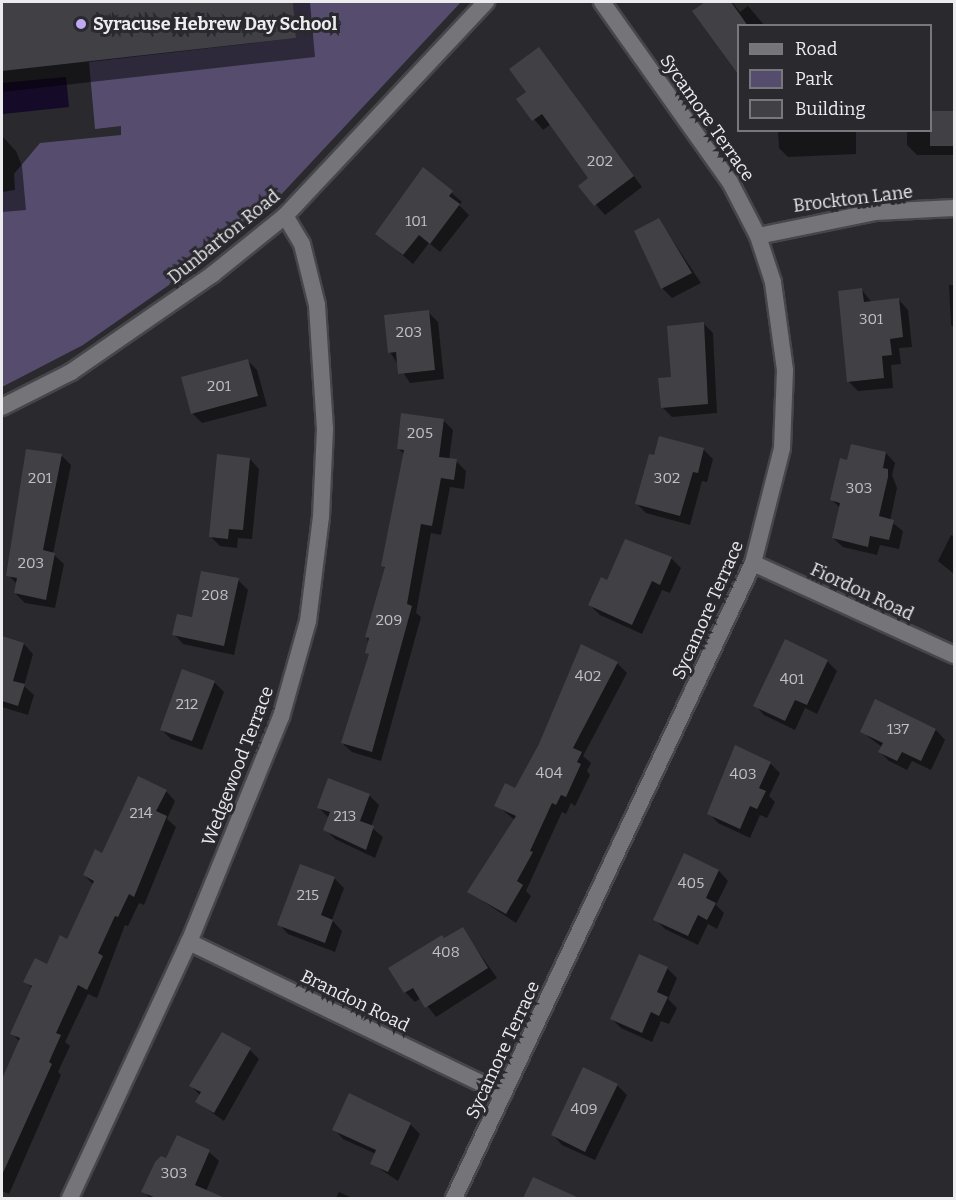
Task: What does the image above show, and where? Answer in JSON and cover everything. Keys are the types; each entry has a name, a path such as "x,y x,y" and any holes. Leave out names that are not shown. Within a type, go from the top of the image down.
{"street":[{"name":"Dunbarton Road","path":"2,407 71,372 213,274 285,216 486,2"},
{"name":"Sycamore Terrace","path":"454,1198 753,563 782,448 785,370 773,282 758,236 730,182 602,2"},
{"name":"Brockton Lane","path":"758,236 875,212 954,208"},
{"name":"Wedgewood Terrace","path":"70,1198 189,942 281,717 308,621 321,517 325,429 317,305 302,244 285,216"},
{"name":"Fiordon Road","path":"753,563 954,655"},
{"name":"Brandon Road","path":"189,942 504,1094"}],"green space":[{"path":"293,2 461,2 277,199 222,248 83,345 2,387 2,192 15,190 14,174 40,143 121,135 121,126 95,129 89,62 296,38"}],"shaded area":[{"path":"66,77 69,107 3,114 2,83"}],"building":[{"path":"2,2 293,2 296,38 2,71"},
{"path":"705,2 731,2 747,24 737,24 737,73 692,11"},
{"path":"539,47 634,176 594,206 578,186 588,178 542,114 532,121 516,99 526,92 509,69"},
{"path":"932,111 954,111 954,146 930,146"},
{"path":"423,167 453,191 449,196 460,204 430,244 419,235 403,255 375,234"},
{"path":"659,218 692,273 661,289 634,231"},
{"path":"862,288 864,302 899,298 903,337 890,339 892,355 882,356 884,378 847,382 838,291"},
{"path":"429,310 435,370 398,374 396,352 388,353 384,315"},
{"path":"704,322 708,404 661,408 658,378 671,377 667,326"},
{"path":"248,359 258,396 191,414 181,377"},
{"path":"401,413 444,419 439,457 457,459 454,480 441,478 432,526 421,524 407,604 412,606 372,752 341,743 369,654 365,653 369,638 365,637 385,567 381,566 404,450 397,449"},
{"path":"659,436 704,448 698,473 693,472 680,516 635,504 649,454 654,455"},
{"path":"851,444 886,452 883,468 888,469 888,477 879,516 894,520 889,540 870,536 868,547 832,538 840,503 830,500 840,458 847,460"},
{"path":"26,449 62,454 43,550 55,553 46,600 14,593 17,578 6,576"},
{"path":"217,454 250,458 243,530 229,529 228,539 209,537"},
{"path":"625,539 672,557 660,585 652,581 632,625 588,605 601,577 607,580"},
{"path":"201,571 239,578 224,646 172,635 177,614 192,617"},
{"path":"2,636 24,643 13,681 25,684 18,706 2,701"},
{"path":"785,639 828,660 807,705 795,700 785,721 753,706"},
{"path":"581,644 618,662 573,748 582,752 577,762 581,764 566,797 561,795 556,805 552,803 530,851 533,852 517,881 523,885 506,914 467,892 516,816 494,806 505,783 515,788 539,744"},
{"path":"182,669 215,681 192,741 160,730"},
{"path":"875,699 936,729 921,761 902,752 897,761 878,752 883,743 860,732"},
{"path":"735,745 771,762 759,788 766,791 757,809 750,806 740,829 707,814"},
{"path":"138,776 167,790 156,811 167,816 134,897 129,894 118,917 115,916 98,953 103,956 87,990 78,985 56,1033 61,1035 49,1062 52,1064 2,1175 2,1079 20,1038 10,1034 32,986 23,982 35,958 47,964 60,935 67,939 94,881 83,875 95,849 102,853"},
{"path":"328,778 370,794 360,821 374,826 366,850 323,830 330,812 317,808"},
{"path":"684,853 719,870 706,898 716,903 707,920 698,915 688,936 653,920"},
{"path":"300,864 335,877 321,915 333,920 325,943 277,925"},
{"path":"463,927 488,968 425,1008 413,988 404,993 388,968 442,935 444,938"},
{"path":"639,954 668,967 657,992 668,997 659,1016 651,1012 642,1033 610,1019"},
{"path":"222,1032 251,1048 214,1113 195,1102 201,1092 189,1086"},
{"path":"583,1067 618,1084 585,1152 551,1135"},
{"path":"349,1093 411,1123 388,1172 370,1164 376,1150 332,1130"},
{"path":"177,1135 210,1150 195,1185 225,1198 156,1198 141,1192 155,1162 161,1156 166,1158"},
{"path":"533,1177 579,1198 523,1198"}],"place":[{"name":"Syracuse Hebrew Day School","path":"81,24"}]}
